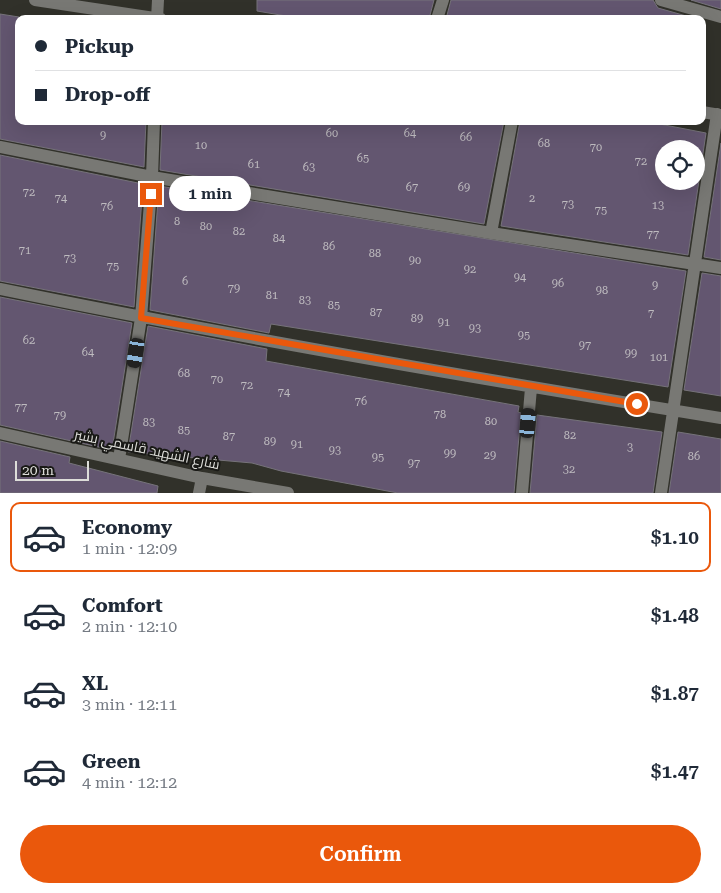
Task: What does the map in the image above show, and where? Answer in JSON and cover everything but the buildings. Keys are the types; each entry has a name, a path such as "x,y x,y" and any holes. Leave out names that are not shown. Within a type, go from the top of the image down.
{"street":[{"path":"35,0 132,15"},
{"path":"158,0 158,15"},
{"path":"438,15 443,0"},
{"path":"661,0 721,17"},
{"path":"661,493 672,410 719,115 706,113"},
{"path":"119,459 141,318 152,177 154,125"},
{"path":"491,233 511,125"},
{"path":"0,147 152,177 491,233 721,268"},
{"path":"0,289 141,318 531,388 721,418"},
{"path":"522,493 531,388"},
{"name":"شارع الشهيد قاسمي بشير","path":"0,433 202,478 288,493"},
{"path":"199,493 202,478"}],"route":[{"path":"151,194 141,318 531,388 637,404"}]}
